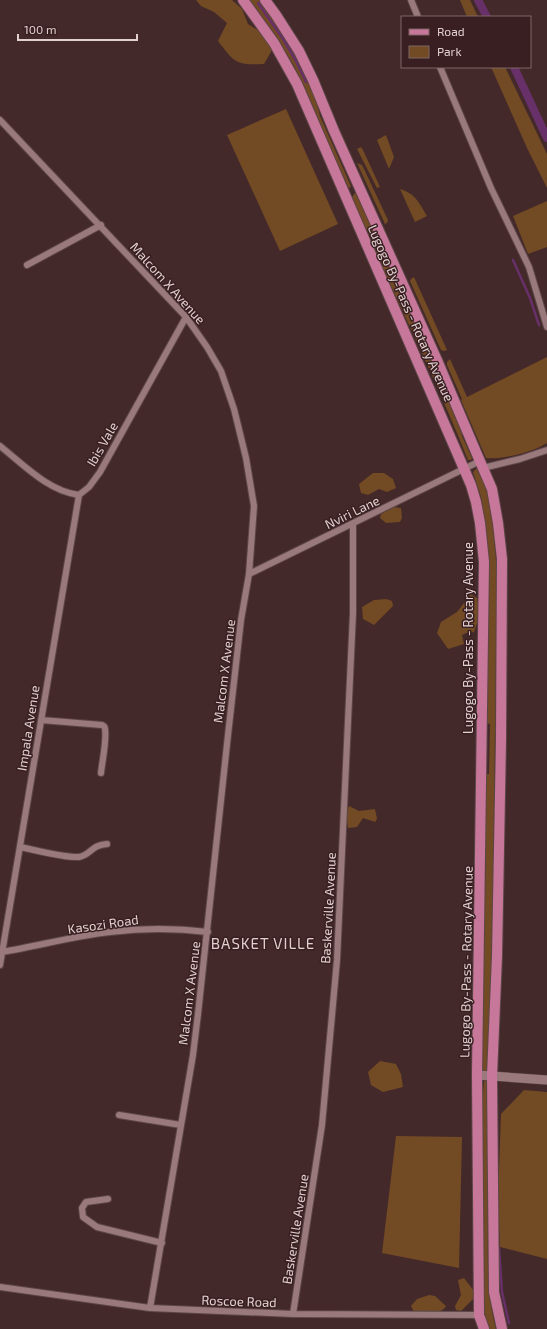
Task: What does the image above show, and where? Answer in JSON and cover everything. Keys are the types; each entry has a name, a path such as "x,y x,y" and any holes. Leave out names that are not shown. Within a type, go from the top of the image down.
{"main road":[{"name":"Lugogo By-Pass - Rotary Avenue","path":"243,0 274,43 297,84 471,485 480,523 484,562 477,1076 479,1316 484,1329"},
{"name":"Lugogo By-Pass - Rotary Avenue","path":"265,0 299,51 313,80 358,186 434,353 492,489 502,559 501,740 497,956 492,1076 494,1292 502,1329"},
{"path":"345,194 353,192 358,186"}],"street":[{"path":"411,0 418,16"},
{"path":"440,68 490,188 529,267 547,327"},
{"name":"Malcom X Avenue","path":"0,120 101,225 186,317 207,347 221,371 234,409 241,437 254,506 249,574 241,620 208,932 193,1055 150,1308"},
{"path":"27,264 101,225"},
{"name":"Ibis Vale","path":"79,495 89,487 100,472 186,317"},
{"path":"0,446 38,477 68,494 79,495"},
{"name":"Nviri Lane","path":"249,574 464,469 481,464 520,459 547,450"},
{"name":"Impala Avenue","path":"0,965 79,495"},
{"name":"Baskerville Avenue","path":"293,1314 322,1124 337,960 353,613 353,524"},
{"path":"41,720 104,726 106,728 101,774"},
{"path":"20,847 70,857 80,857 87,854 99,845 107,844"},
{"name":"Kasozi Road","path":"2,952 109,932 146,929 184,929 208,932"},
{"path":"477,1076 547,1080"},
{"path":"118,1115 181,1124"},
{"path":"108,1199 86,1202 82,1208 83,1216 97,1227 162,1243"},
{"name":"Roscoe Road","path":"0,1288 150,1308 293,1314 479,1316"}],"green space":[{"path":"196,0 232,0 242,9 248,24 261,32 272,50 264,64 241,63 232,58 218,41 227,23 214,12 201,6"},
{"path":"249,0 260,0 297,56 315,96 320,116 350,184 350,188 348,187 294,66 278,39"},
{"path":"460,0 470,0 478,16 467,16"},
{"path":"491,68 505,68 547,154 547,188 527,148"},
{"path":"286,109 338,224 280,251 227,135"},
{"path":"386,135 394,157 389,169 377,140"},
{"path":"361,147 380,187 377,188 357,149"},
{"path":"357,163 362,165 388,220 385,224"},
{"path":"400,189 413,196 427,216 415,222"},
{"path":"356,191 460,421 462,436 472,458 471,460 468,460 426,362 351,199"},
{"path":"547,201 547,247 528,254 513,216"},
{"path":"414,277 447,350 441,350 410,281"},
{"path":"547,357 547,443 517,455 500,458 486,458 461,400 462,399 447,362 450,359 467,397"},
{"path":"478,467 488,492 492,515 497,572 491,1051 490,1070 483,1072 486,834 485,774 489,774 490,724 486,723 489,563 481,497 473,472"},
{"path":"373,473 384,473 393,479 396,488 387,492 379,489 368,495 361,493 359,484"},
{"path":"394,507 401,508 402,518 400,522 386,523 380,518 381,514"},
{"path":"471,594 477,598 480,615 474,632 462,635 464,644 448,649 437,633 441,622 457,612"},
{"path":"386,599 392,601 393,606 374,625 363,619 362,607 374,600"},
{"path":"349,806 359,811 375,809 377,819 375,822 363,818 357,827 348,828 346,811"},
{"path":"380,1061 396,1064 401,1074 403,1087 383,1092 371,1085 368,1072"},
{"path":"486,1080 489,1082 488,1273 496,1329 488,1329 483,1303 481,1116 484,1081"},
{"path":"524,1090 547,1092 547,1259 500,1247 498,1197 501,1114"},
{"path":"396,1136 462,1137 459,1268 382,1253"},
{"path":"464,1278 474,1291 474,1298 461,1311 456,1310 455,1306 461,1295 458,1280"},
{"path":"429,1295 435,1296 446,1306 440,1311 436,1312 414,1312 411,1306 417,1299"}],"waterway":[{"path":"478,0 486,16"},
{"path":"258,3 283,39 306,82"},
{"path":"514,68 547,138"},
{"path":"513,260 530,298 539,325"},
{"path":"499,1248 502,1292 509,1323"}],"district":[{"name":"BASKET VILLE","path":"263,943"}]}
